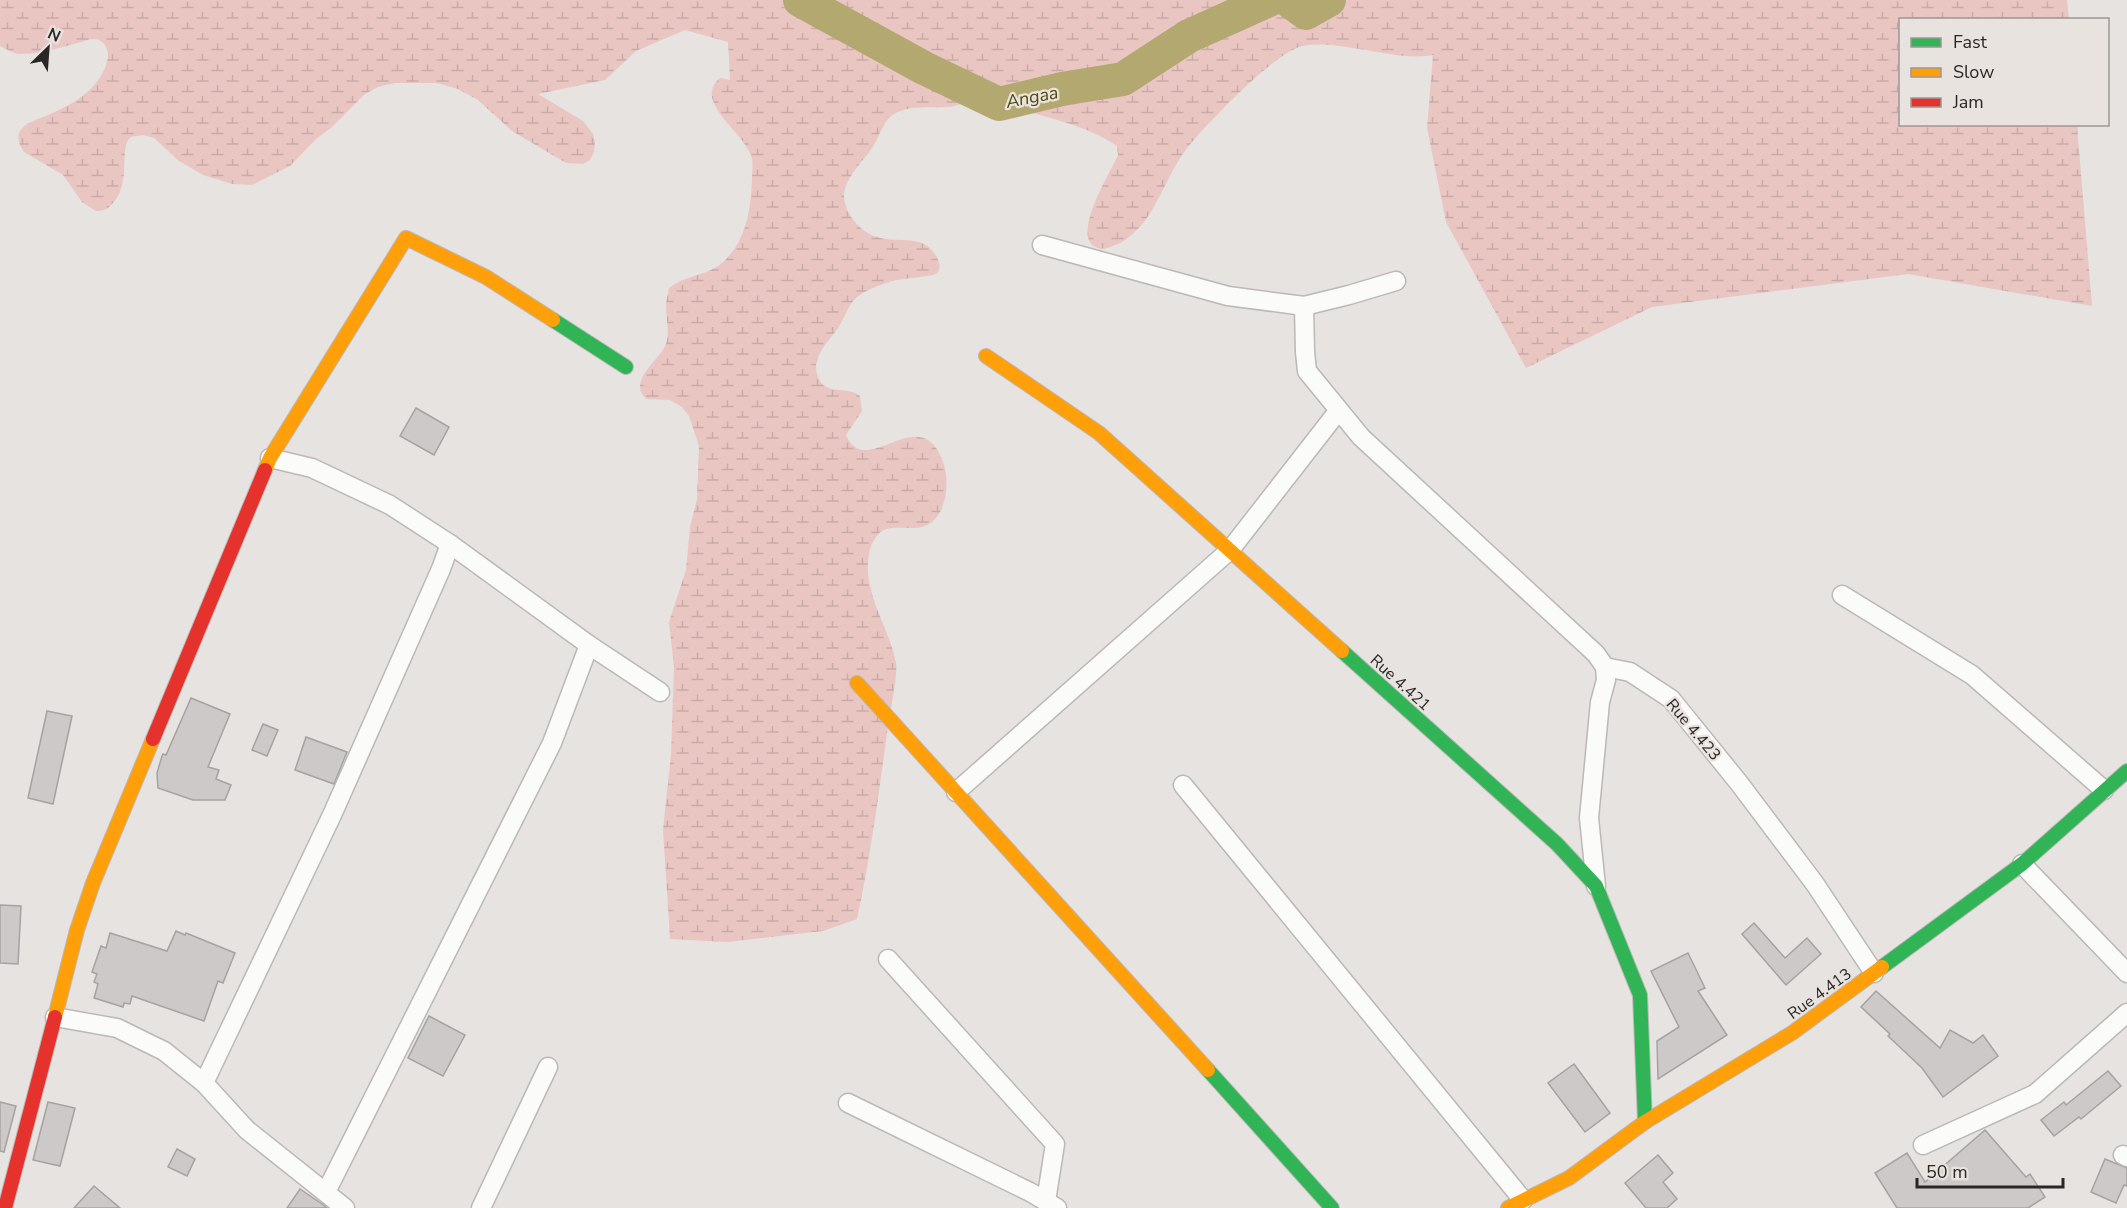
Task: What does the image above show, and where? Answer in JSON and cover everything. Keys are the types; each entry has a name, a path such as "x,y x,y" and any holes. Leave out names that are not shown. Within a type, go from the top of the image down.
{"street":[{"path":"5,1208 77,930 93,883 270,458 406,238 486,277 626,367"},
{"path":"1042,245 1228,296 1304,306 1396,281"},
{"path":"1304,306 1307,371 1338,410 1361,437 1596,654 1605,667 1606,680 1600,702 1589,818 1596,886"},
{"name":"Rue 4.421","path":"986,356 1099,433 1557,844 1596,886 1640,995 1645,1122"},
{"path":"956,792 1230,550 1338,410"},
{"path":"270,458 312,468 390,505 450,544 589,645 660,692"},
{"path":"204,1083 332,815 450,544"},
{"path":"1842,595 1972,675 2104,790"},
{"path":"326,1192 552,743 589,645"},
{"name":"Rue 4.423","path":"1605,667 1630,672 1671,699 1739,783 1815,884 1875,973"},
{"path":"857,683 1332,1208"},
{"name":"Rue 4.413","path":"1516,1204 1569,1178 1645,1122 1792,1033 2022,864 2127,771"},
{"path":"1183,785 1516,1204"},
{"path":"2022,864 2127,973"},
{"path":"848,1103 1052,1205 1055,1144 888,960"},
{"path":"1923,1145 2035,1094 2127,1013"},
{"path":"55,1017 117,1028 164,1051 204,1083 247,1130 345,1208"},
{"path":"481,1208 548,1067"}],"green space":[{"path":"0,0 2067,0 2069,18 1899,18 1899,126 2077,126 2092,306 1908,274 1652,307 1526,368 1446,222 1427,128 1433,55 1400,55 1327,45 1311,45 1294,49 1246,86 1195,139 1182,155 1156,204 1141,226 1120,243 1104,248 1098,248 1090,242 1087,232 1094,204 1118,155 1117,146 1071,124 983,100 898,112 889,118 872,148 848,181 845,188 845,203 852,218 869,234 882,238 910,240 926,245 938,260 939,270 937,273 923,277 889,282 872,288 856,298 821,351 816,365 820,381 828,388 850,391 860,396 862,411 846,435 855,447 867,450 909,437 922,438 934,446 946,473 944,501 936,518 918,528 891,528 882,531 875,538 870,551 869,582 893,649 896,669 874,823 857,919 823,931 728,942 670,939 663,830 671,754 674,667 669,622 686,570 690,527 697,499 699,446 689,416 682,407 670,400 646,399 641,393 640,386 645,372 666,343 668,333 666,304 669,288 722,263 735,247 747,219 752,188 752,159 741,139 716,108 712,98 713,88 720,78 730,80 728,42 685,30 636,51 605,80 538,94 583,121 593,134 594,152 590,160 583,164 566,163 512,131 478,100 458,89 437,83 395,83 378,87 365,94 290,166 252,185 232,184 203,175 179,161 154,138 143,135 131,137 125,149 124,176 119,195 108,208 96,211 82,202 63,175 24,152 18,136 22,128 28,124 73,103 90,90 103,73 108,54 106,47 101,41 93,39 33,53 18,54 0,46"}],"building":[{"path":"416,408 449,427 434,455 400,436"},
{"path":"191,698 230,714 208,767 219,770 216,779 231,785 225,800 193,800 158,788 157,773 162,756 166,755"},
{"path":"47,711 72,716 53,804 28,798"},
{"path":"263,724 278,730 267,756 252,750"},
{"path":"306,737 347,752 334,784 295,770"},
{"path":"0,905 21,906 18,964 0,963"},
{"path":"1754,923 1785,958 1807,938 1821,954 1786,985 1742,934"},
{"path":"176,931 235,953 223,983 218,981 204,1021 132,996 130,1004 124,1003 123,1007 94,998 98,984 94,982 97,974 92,972 101,946 106,948 110,933 167,951"},
{"path":"1688,953 1705,988 1698,991 1727,1035 1658,1079 1657,1041 1679,1027 1651,971"},
{"path":"1876,991 1940,1048 1950,1030 1973,1043 1983,1035 1998,1056 1943,1097 1922,1068 1861,1007"},
{"path":"429,1016 465,1035 443,1076 408,1058"},
{"path":"1574,1064 1610,1113 1585,1132 1548,1083"},
{"path":"2108,1071 2121,1086 2081,1119 2079,1117 2054,1136 2041,1120 2064,1102 2066,1105"},
{"path":"0,1102 16,1106 4,1152 0,1151"},
{"path":"48,1102 75,1108 60,1166 33,1160"},
{"path":"1985,1130 2026,1177 2030,1174 2045,1197 2028,1208 1897,1208 1875,1173 1907,1153 1925,1182"},
{"path":"177,1149 195,1159 187,1176 168,1167"},
{"path":"1658,1155 1673,1173 1663,1182 1677,1199 1667,1208 1646,1208 1625,1183"},
{"path":"2105,1159 2127,1168 2127,1186 2124,1185 2116,1203 2091,1192"},
{"path":"94,1186 120,1208 74,1208"},
{"path":"300,1189 322,1204 327,1208 287,1208"}],"waterway":[{"name":"Angaa","path":"800,0 924,68 999,104 1062,89 1123,79 1189,36 1269,0"},
{"name":"Angaa","path":"1288,0 1306,13 1329,0"}],"traffic: fast":[{"path":"553,320 626,367"},
{"path":"1342,651 1557,844 1596,886 1640,995 1645,1122"},
{"path":"1882,967 2022,864 2127,771"},
{"path":"1208,1070 1332,1208"}],"traffic: slow":[{"path":"265,470 270,458 406,238 486,277 553,320"},
{"path":"986,356 1099,433 1342,651"},
{"path":"857,683 1208,1070"},
{"path":"55,1017 77,930 93,883 153,739"},
{"path":"1508,1208 1569,1178 1645,1122 1792,1033 1882,967"}],"traffic: jam":[{"path":"153,739 265,470"},
{"path":"5,1208 55,1017"}]}
